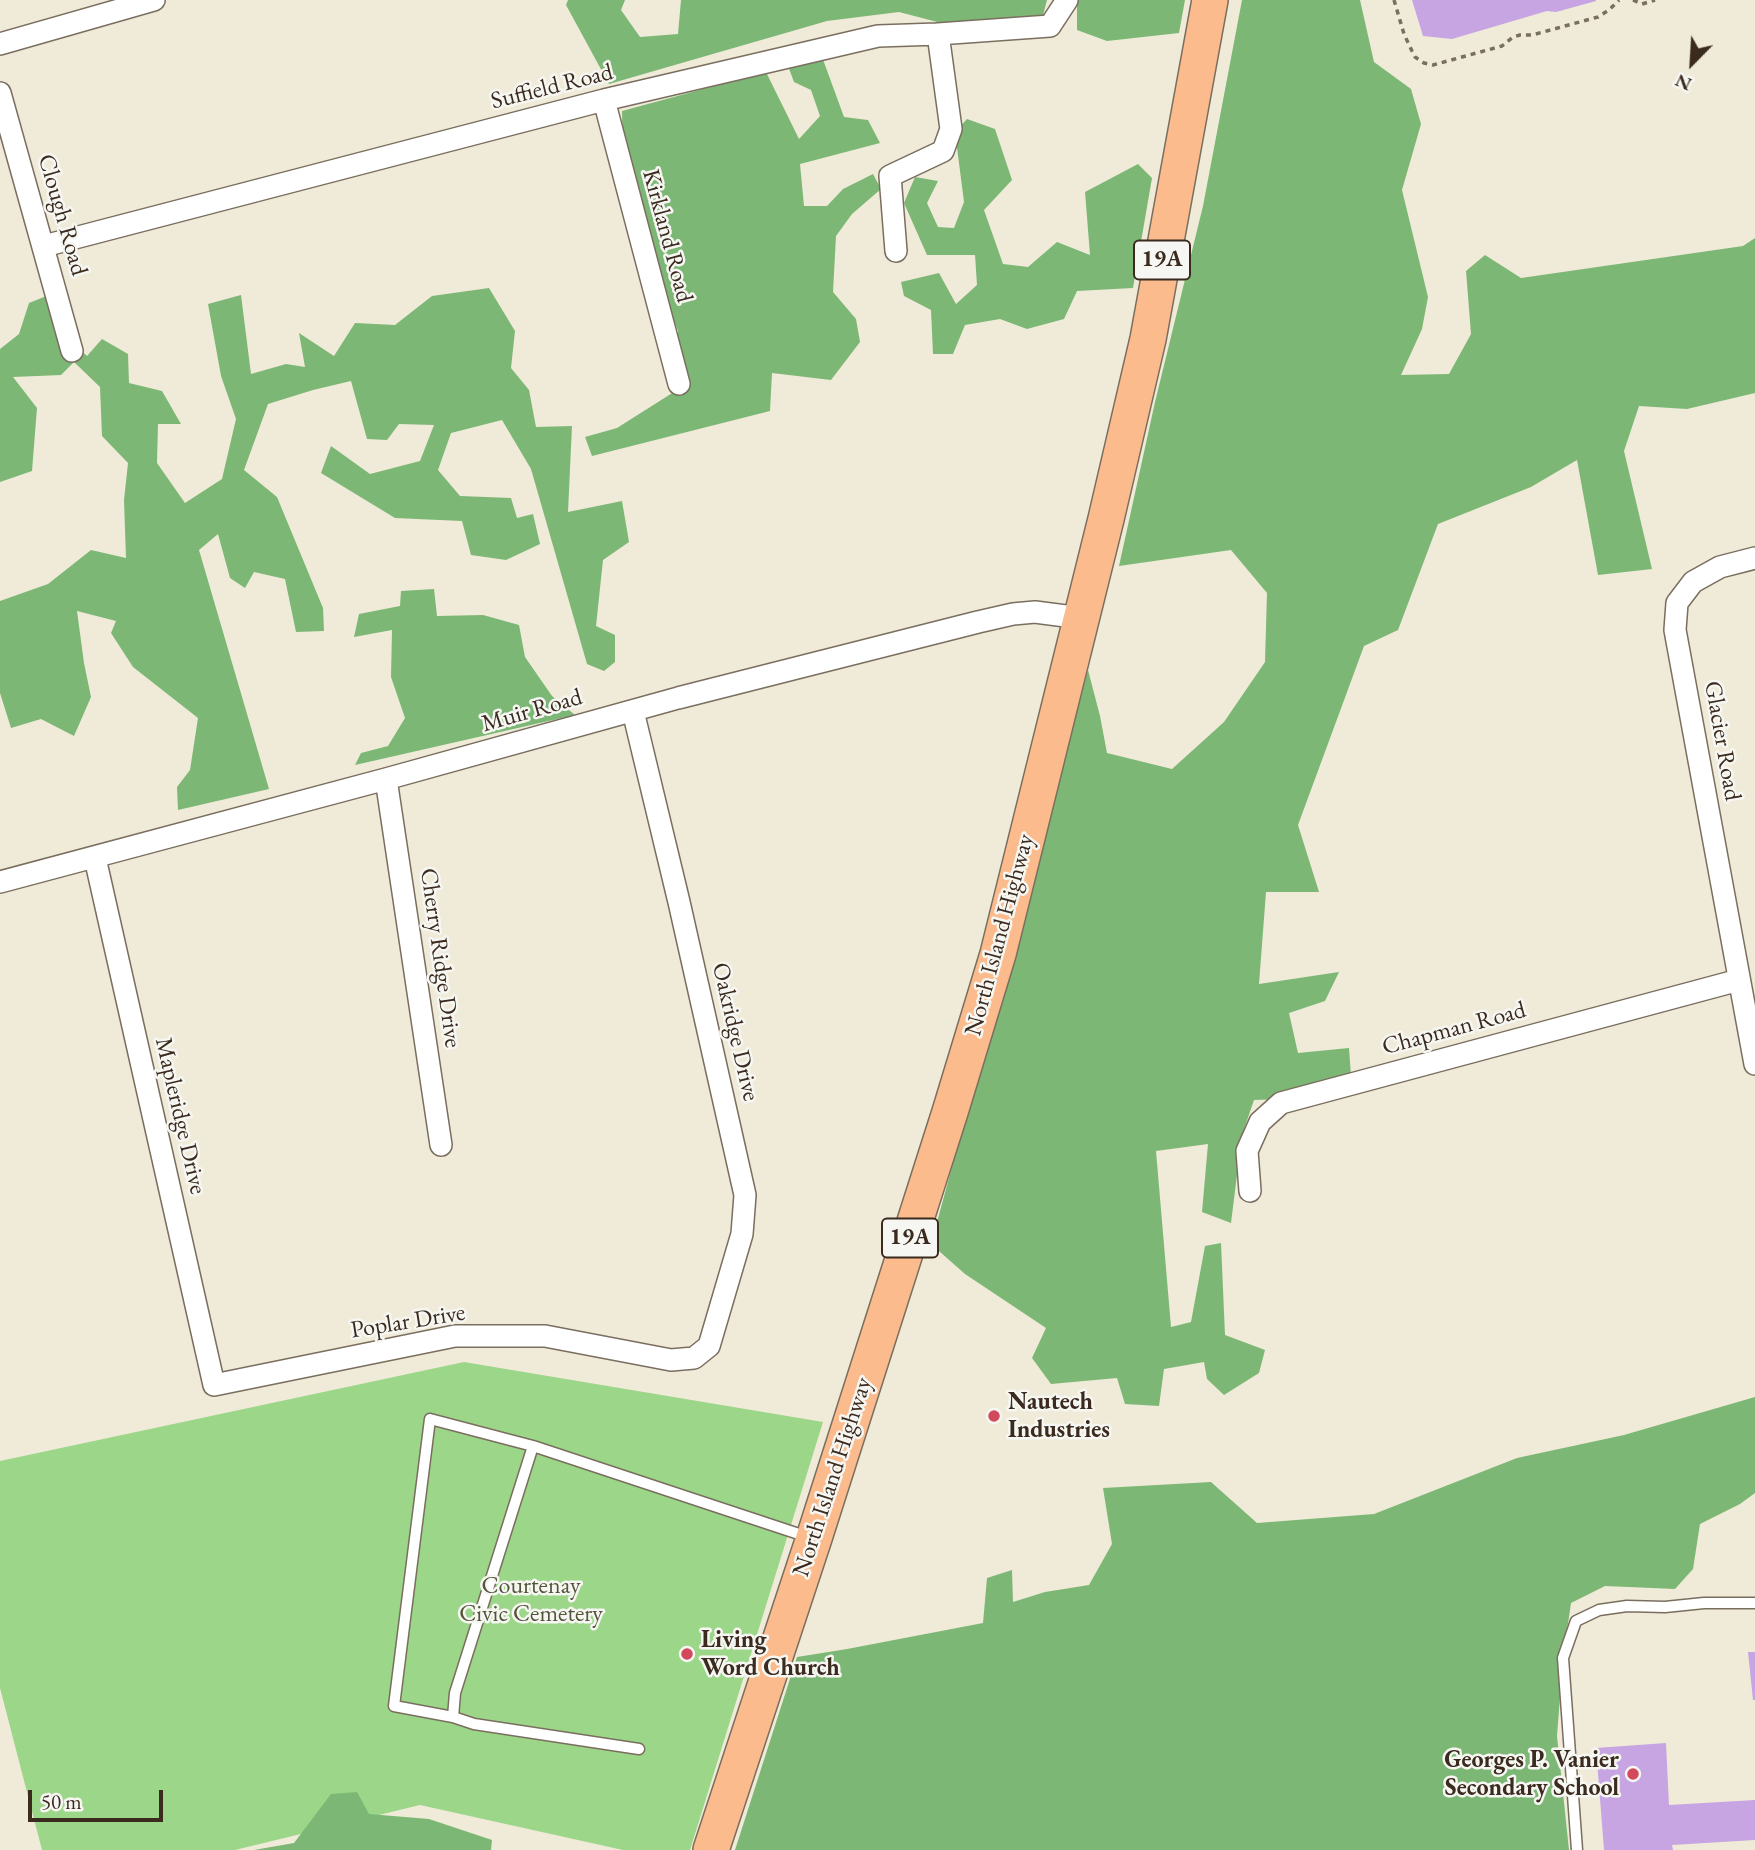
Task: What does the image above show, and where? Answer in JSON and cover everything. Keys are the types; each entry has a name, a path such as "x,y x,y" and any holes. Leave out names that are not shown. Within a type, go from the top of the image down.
{"main road":[{"name":"North Island Highway","path":"711,1850 814,1538 998,954 1082,618 1147,339 1210,0"}],"street":[{"path":"0,44 154,0"},
{"name":"Suffield Road","path":"44,246 604,100 878,36 1050,26 1068,0"},
{"path":"896,251 890,176 943,151 951,128 939,34"},
{"name":"Clough Road","path":"0,93 72,351"},
{"name":"Kirkland Road","path":"604,100 679,384"},
{"name":"Glacier Road","path":"1755,558 1720,567 1693,582 1677,603 1675,629 1755,1064"},
{"name":"Muir Road","path":"0,882 632,711 1013,614 1035,612 1082,618"},
{"name":"Oakridge Drive","path":"632,711 679,902 745,1195 742,1234 709,1346 694,1358"},
{"name":"Cherry Ridge Drive","path":"386,779 441,1145"},
{"name":"Mapleridge Drive","path":"95,858 214,1385"},
{"name":"Chapman Road","path":"1250,1191 1247,1151 1260,1122 1281,1103 1739,980"},
{"name":"Poplar Drive","path":"214,1385 456,1336 545,1336 671,1360 694,1358"}],"lane":[{"path":"639,1749 474,1724 453,1717 394,1706 430,1419 533,1446 814,1538"},
{"path":"453,1717 454,1693 533,1446"},
{"path":"1577,1850 1563,1658 1576,1621 1599,1610 1627,1606 1665,1607 1704,1602 1755,1603"}],"path":[{"path":"1394,0 1404,34 1415,57 1433,65 1502,46 1513,37 1532,36 1598,17 1619,0"},
{"path":"1633,0 1642,4 1655,0"}],"green space":[{"path":"568,0 625,0 621,10 640,37 678,34 681,0 1047,0 1040,27 945,24 899,12 827,21 609,84 566,5"},
{"path":"1077,0 1185,0 1179,33 1107,41 1077,30"},
{"path":"1242,0 1360,0 1374,62 1411,89 1421,124 1402,190 1428,297 1422,329 1401,375 1449,374 1471,334 1466,271 1485,255 1521,278 1743,246 1755,238 1755,393 1687,409 1639,406 1624,451 1652,569 1598,575 1577,460 1531,487 1438,524 1398,630 1364,646 1298,825 1319,892 1266,892 1259,984 1339,972 1325,1001 1289,1013 1298,1053 1349,1048 1351,1076 1289,1099 1254,1100 1242,1135 1231,1223 1202,1212 1208,1144 1156,1151 1171,1327 1191,1322 1205,1246 1221,1243 1225,1335 1265,1350 1259,1373 1224,1395 1207,1379 1204,1362 1164,1369 1159,1406 1125,1404 1117,1378 1051,1384 1032,1358 1046,1328 965,1274 931,1244 1088,670 1107,753 1172,769 1224,722 1265,662 1267,593 1231,550 1119,566 1155,402 1203,206"},
{"path":"821,54 844,117 868,120 880,143 800,164 804,206 827,206 843,189 873,174 881,189 852,214 836,236 833,292 856,319 860,342 831,380 772,373 770,411 592,456 585,437 617,428 677,390 678,331 645,247 623,170 622,111 766,72 799,139 820,116 811,90 794,82 788,66"},
{"path":"967,119 995,129 1012,180 984,210 1003,264 1028,267 1057,242 1090,255 1085,192 1138,164 1152,178 1133,288 1077,291 1064,319 1027,329 1000,319 965,325 953,354 933,354 931,310 904,296 901,282 939,273 956,304 977,285 975,255 927,255 904,203 915,177 938,181 927,203 938,227 954,228 964,202 955,132"},
{"path":"489,288 515,331 511,368 529,390 536,427 572,426 568,512 622,501 629,542 603,560 596,626 615,635 615,662 604,671 587,664 531,469 502,420 451,433 438,470 460,496 511,498 517,518 533,514 540,544 506,560 471,555 462,521 395,518 321,473 331,446 370,474 420,461 434,425 399,424 387,440 367,439 351,381 268,404 244,470 277,497 323,608 324,631 296,632 285,579 254,572 245,588 230,578 218,534 199,550 269,789 178,810 177,787 190,770 198,718 133,667 111,633 116,621 77,611 91,697 74,736 41,719 11,728 0,693 0,601 48,584 91,550 126,558 124,500 128,463 102,436 100,387 74,362 61,375 13,377 37,408 32,471 0,482 0,349 19,334 29,303 54,293 67,337 87,356 102,339 128,354 129,383 162,391 181,424 158,424 157,463 185,503 222,479 236,419 221,376 208,304 241,295 251,374 286,364 305,367 299,333 334,356 355,323 395,325 432,296"},
{"path":"434,589 437,616 483,615 519,625 525,657 552,696 575,715 355,765 361,753 388,746 405,718 391,677 392,630 354,637 359,614 400,606 401,591"},
{"name":"Courtenay Civic Cemetery","path":"464,1362 823,1422 690,1850 623,1850 420,1805 235,1850 42,1850 0,1688 0,1461"},
{"path":"1755,1397 1755,1493 1740,1504 1700,1524 1693,1569 1675,1589 1605,1586 1571,1603 1563,1658 1557,1736 1569,1850 735,1850 797,1657 983,1623 987,1578 1012,1570 1013,1602 1045,1592 1089,1585 1112,1544 1103,1488 1211,1482 1257,1523 1374,1514 1517,1458 1624,1435"},
{"path":"357,1792 369,1814 429,1819 492,1840 491,1850 254,1850 294,1843 331,1794"}],"building":[{"path":"1412,0 1596,1 1556,12 1547,11 1452,39 1423,36"},
{"path":"1748,1652 1755,1652 1755,1700 1753,1700"},
{"name":"Georges P. Vanier Secondary School","path":"1666,1743 1669,1805 1755,1800 1755,1840 1672,1845 1673,1850 1604,1850 1596,1748"}],"place":[{"name":"Nautech Industries","path":"994,1416"},
{"name":"Living Word Church","path":"687,1654"},
{"name":"Georges P. Vanier Secondary School","path":"1633,1774"}]}
